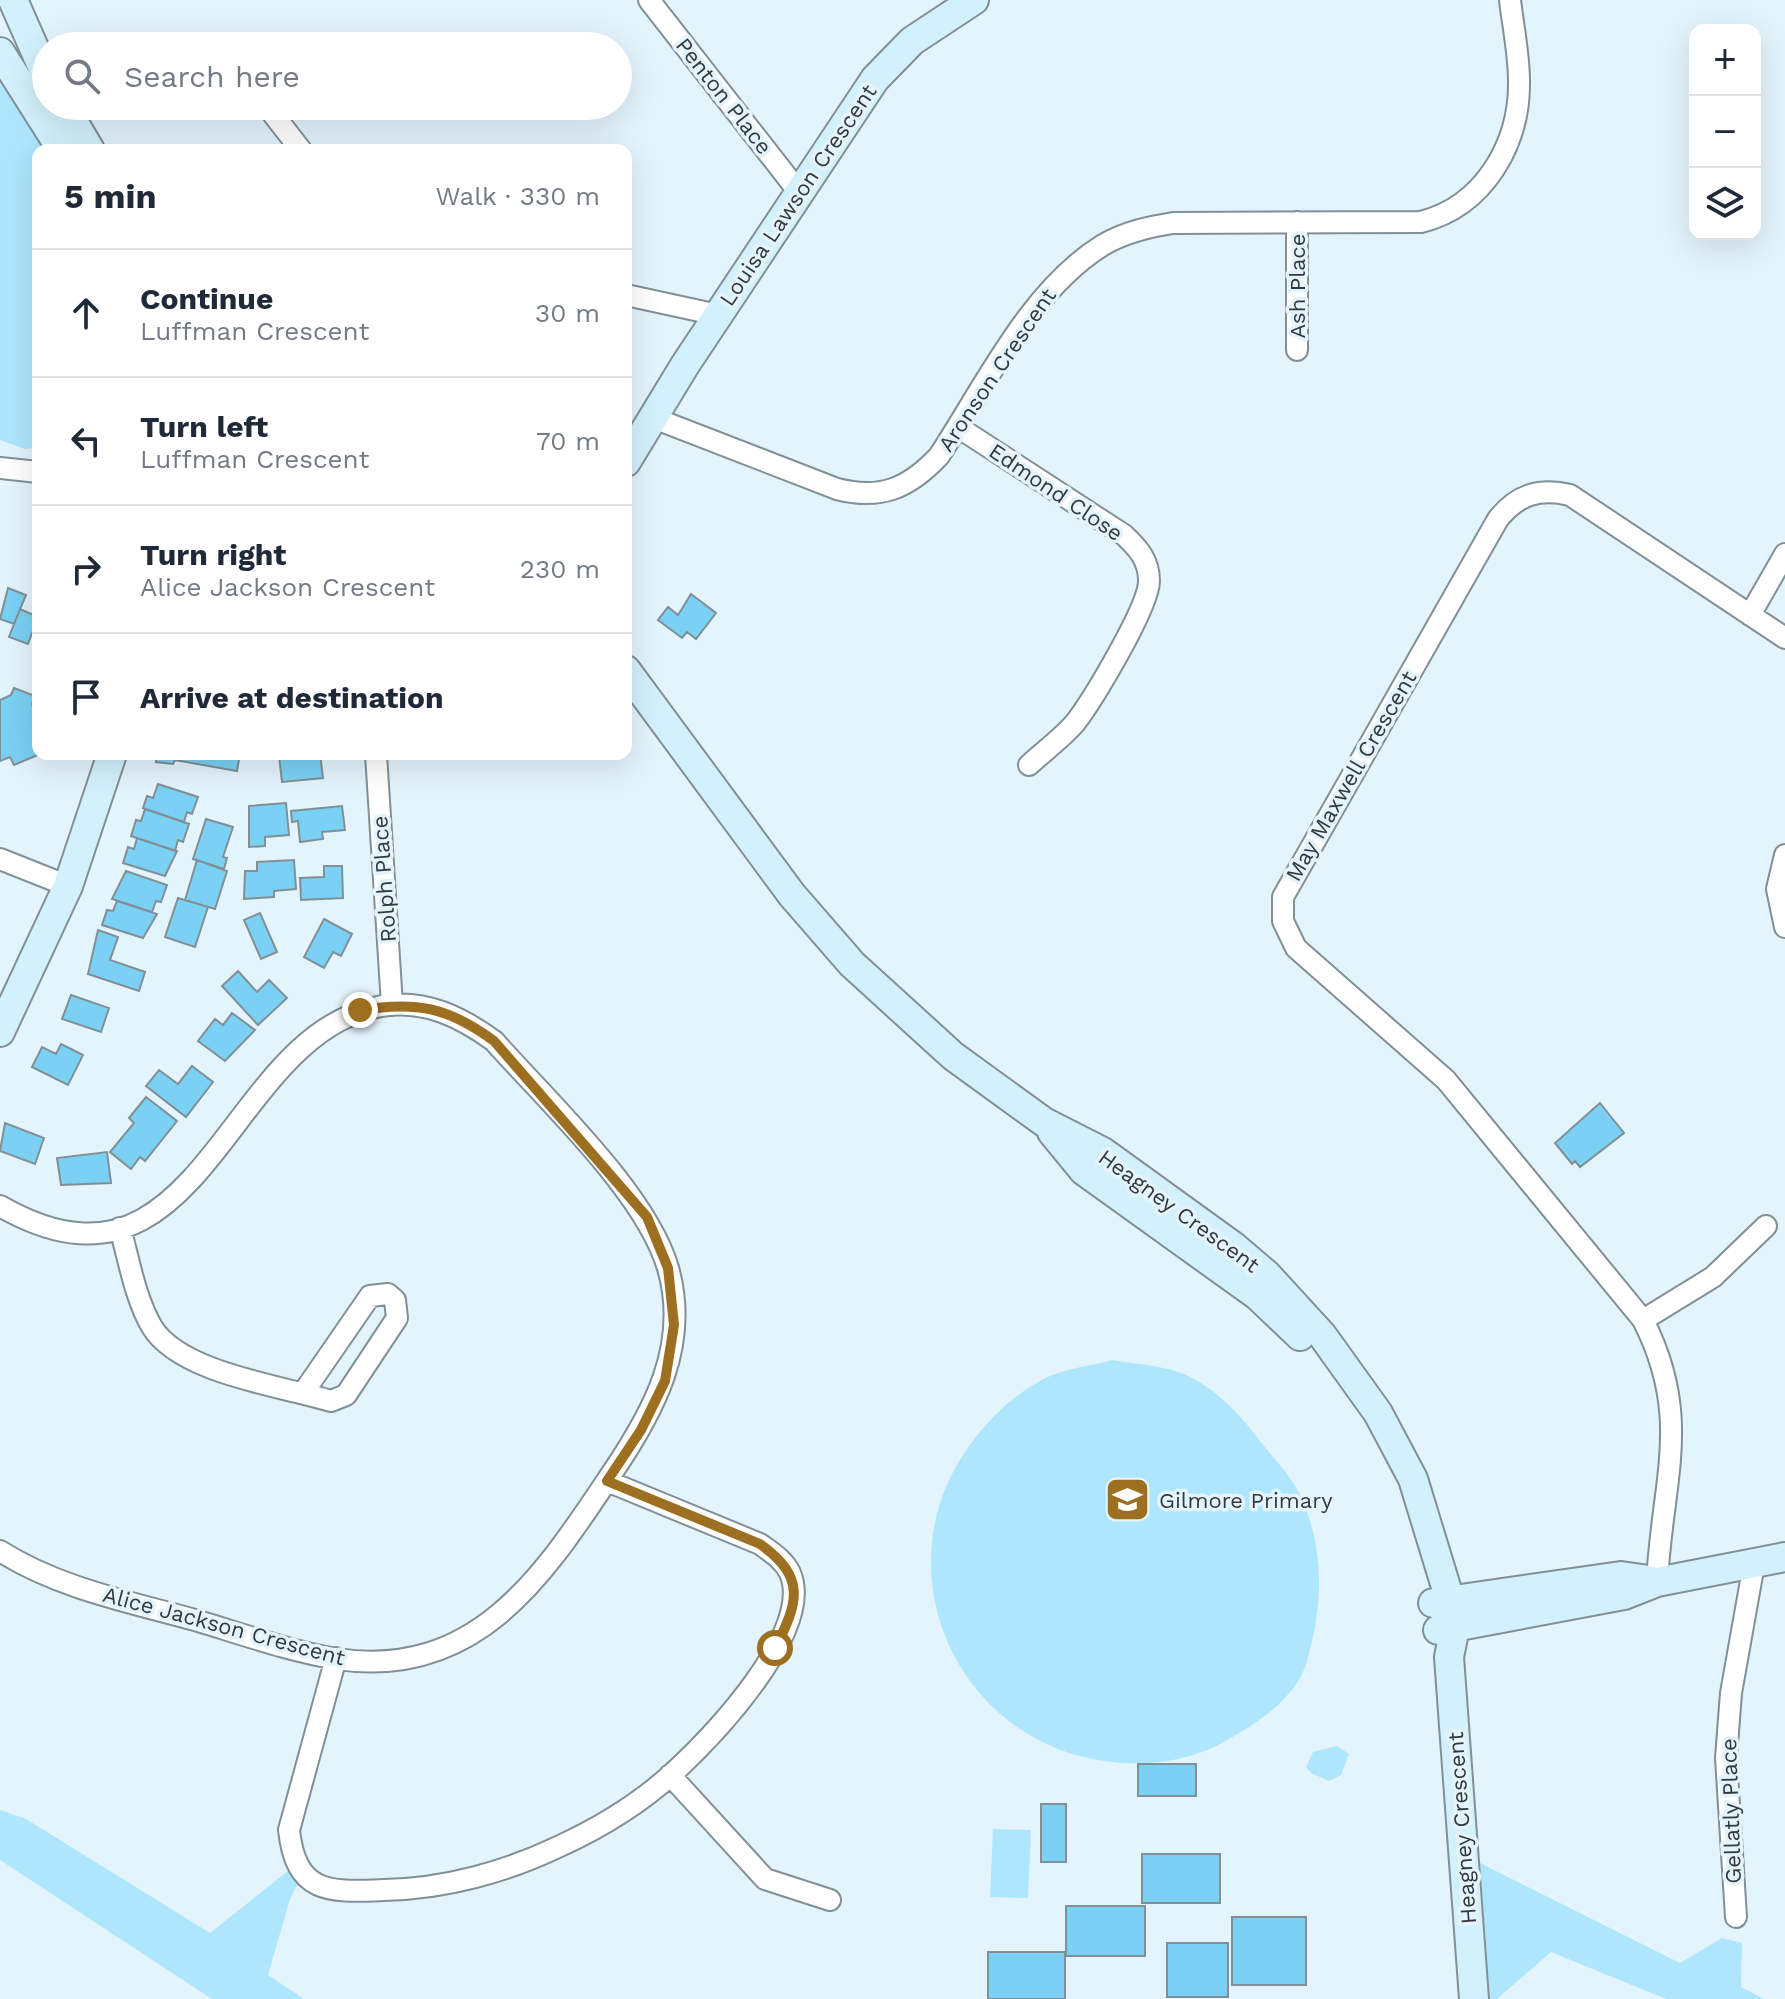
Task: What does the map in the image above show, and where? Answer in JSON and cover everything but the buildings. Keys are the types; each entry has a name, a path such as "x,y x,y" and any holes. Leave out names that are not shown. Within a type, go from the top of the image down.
{"street":[{"path":"13,0 32,43"},
{"name":"Penton Place","path":"649,0 798,191"},
{"name":"Louisa Lawson Crescent","path":"632,442 875,79 912,41 974,0"},
{"name":"Aronson Crescent","path":"651,417 837,489 861,495 898,489 920,476 958,427 1037,306 1076,264 1106,243 1139,229 1173,223 1421,222 1472,197 1502,155 1517,114 1519,80 1510,0"},
{"path":"0,52 32,103"},
{"path":"43,120 58,144"},
{"path":"72,120 86,144"},
{"path":"278,120 296,144"},
{"name":"Ash Place","path":"1297,222 1297,350"},
{"path":"632,296 718,315"},
{"name":"Louisa Lawson Crescent","path":"632,451 651,417"},
{"name":"Edmond Close","path":"958,427 1124,535 1140,549 1146,564 1149,580 1141,611 1075,722 1029,765"},
{"name":"May Maxwell Crescent","path":"1657,1582 1673,1424 1669,1387 1659,1352 1643,1320 1446,1080 1296,948 1283,921 1283,897 1498,519 1522,497 1551,490 1570,495 1785,638"},
{"path":"1750,615 1785,554"},
{"name":"Heagney Crescent","path":"632,678 792,895 852,964 918,1027 1044,1122 1103,1152 1233,1246 1265,1288 1336,1366 1396,1444 1413,1479 1444,1615 1474,1999"},
{"path":"0,1032 68,886 110,760"},
{"name":"Rolph Place","path":"376,760 392,1005"},
{"path":"1785,855 1777,889 1785,927"},
{"path":"0,859 68,886"},
{"name":"Alice Jackson Crescent","path":"0,1206 34,1224 68,1232 120,1228 147,1217 184,1190 301,1045 329,1024 360,1010 392,1005 438,1010 468,1022 494,1041 625,1190 655,1233 672,1287 673,1344 658,1398 607,1481 540,1577 492,1621 455,1642 417,1655 397,1659 336,1658 62,1582 0,1551"},
{"path":"1643,1320 1713,1277 1766,1226"},
{"path":"120,1228 142,1305 153,1329 169,1347 200,1364 331,1401 346,1395 397,1318 395,1300 388,1294 370,1296 303,1393"},
{"path":"336,1658 289,1830 299,1868 319,1887 335,1892 406,1890 499,1870 582,1834 616,1815 670,1775 727,1717 752,1684 789,1621 794,1588 781,1560 760,1544 607,1481"},
{"path":"1444,1615 1624,1595 1657,1582 1785,1557"},
{"name":"Gellatly Place","path":"1736,1917 1726,1758 1731,1693 1754,1564"},
{"path":"670,1775 765,1879 830,1900"}],"shaded area":[{"path":"0,72 44,144 32,144 32,448 25,449 0,440"},
{"path":"1113,1360 1181,1373 1225,1401 1288,1475 1297,1490 1309,1517 1318,1558 1316,1619 1307,1661 1294,1687 1274,1709 1236,1735 1210,1749 1166,1761 1104,1761 1051,1746 1007,1719 971,1683 946,1639 933,1591 932,1541 945,1490 972,1442 1008,1404 1040,1381 1052,1375"},
{"path":"1337,1746 1349,1754 1341,1775 1329,1781 1311,1773 1306,1767 1313,1752"},
{"path":"0,1810 26,1819 210,1933 293,1867 300,1879 290,1899 268,1975 304,1999 212,1999 0,1860"},
{"path":"993,1829 1031,1830 1028,1898 990,1897"},
{"path":"1480,1863 1680,1963 1722,1938 1742,1943 1741,1987 1764,1999 1666,1999 1551,1952 1497,1999 1490,1999"}],"place":[{"name":"Gilmore Primary","path":"1128,1500"}],"route":[{"path":"360,1010 408,1004 438,1010 468,1022 494,1041 647,1217 668,1268 672,1287 673,1344 658,1398 607,1481 760,1544 781,1560 790,1572 794,1605 775,1648"}]}
